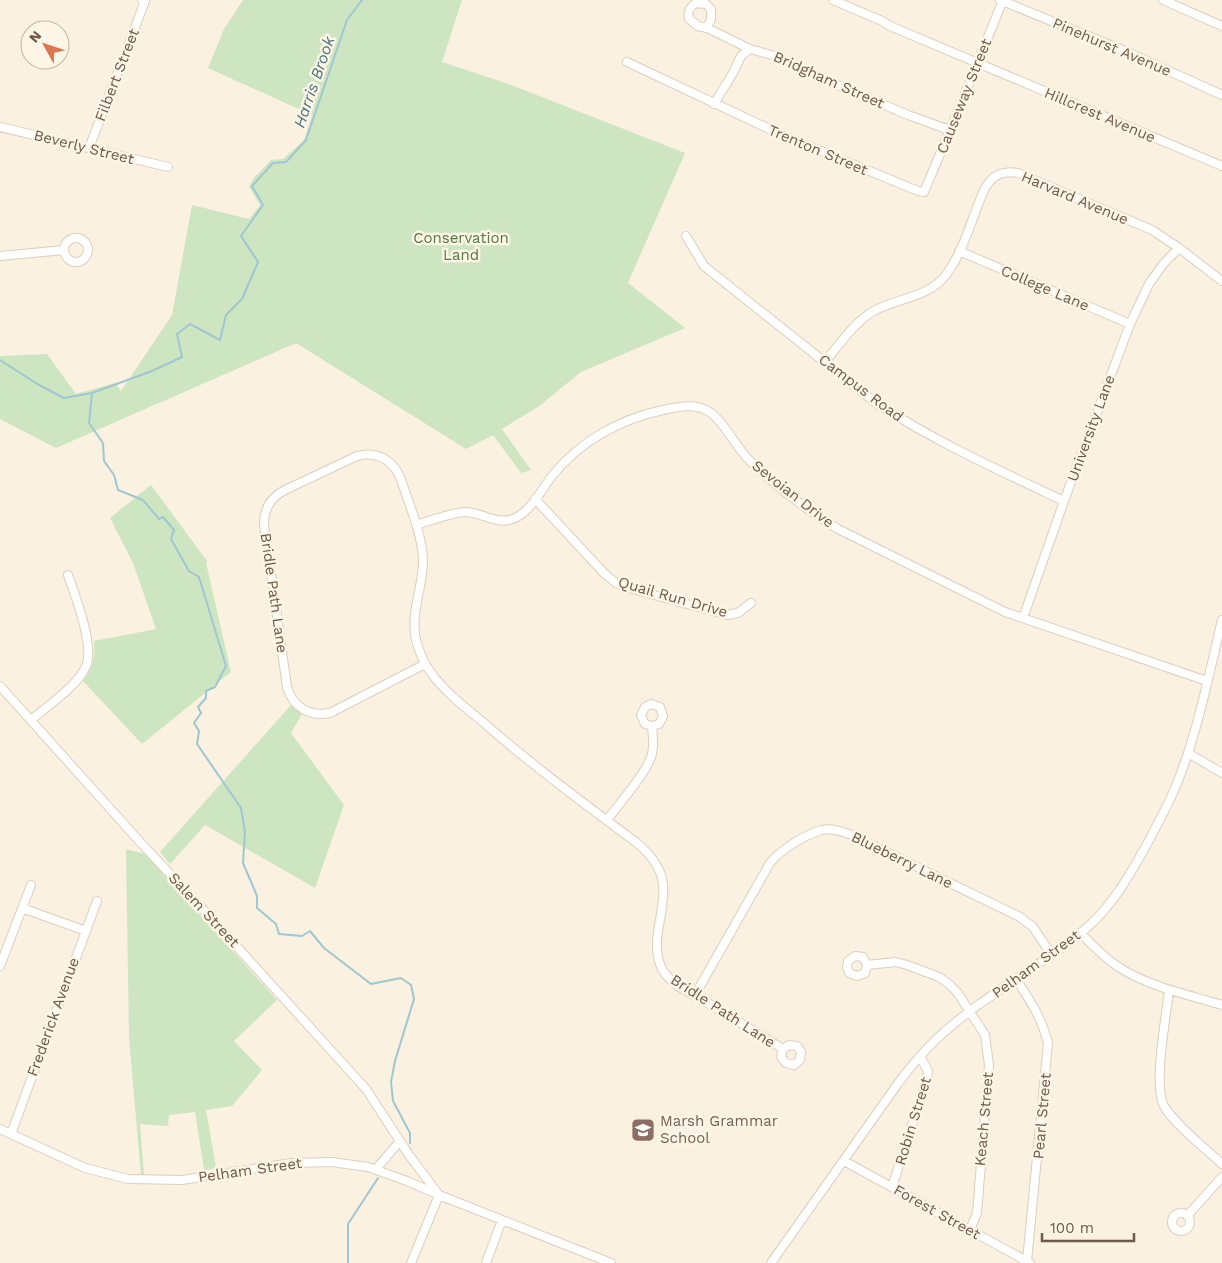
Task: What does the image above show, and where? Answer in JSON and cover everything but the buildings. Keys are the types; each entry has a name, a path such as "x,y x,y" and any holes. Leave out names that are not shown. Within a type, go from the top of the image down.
{"street":[{"name":"Hillcrest Avenue","path":"833,0 1222,166"},
{"name":"Causeway Street","path":"924,192 1002,0"},
{"name":"Pinehurst Avenue","path":"1002,0 1222,95"},
{"path":"1162,0 1222,26"},
{"name":"Filbert Street","path":"89,148 143,1"},
{"name":"Bridgham Street","path":"707,28 750,49 775,56 908,115 944,128 951,128"},
{"path":"714,104 741,56 750,49"},
{"name":"Trenton Street","path":"626,62 780,134 924,192"},
{"name":"Beverly Street","path":"0,126 168,167"},
{"name":"Harvard Avenue","path":"825,362 849,333 870,314 887,305 917,295 934,286 946,275 960,251 986,187 995,177 1008,172 1022,175 1152,230 1222,281"},
{"name":"Campus Road","path":"686,236 704,266 876,403 947,446 1064,501"},
{"name":"University Lane","path":"1023,618 1130,324 1149,284 1164,263 1179,248"},
{"path":"0,256 64,250"},
{"name":"College Lane","path":"960,251 1130,324"},
{"name":"Sevoian Drive","path":"416,525 466,512 499,520 508,520 521,514 569,457 603,432 630,419 650,413 682,406 697,407 711,413 757,467 803,506 869,545 991,606 1207,681"},
{"name":"Bridle Path Lane","path":"425,664 330,713 313,714 298,706 291,697 287,687 264,520 269,504 281,492 352,458 367,454 383,457 392,463 398,472 420,540 423,561 415,608 414,627 418,646 425,664 437,681 452,696 512,748 646,851 660,871 664,890 657,939 657,956 662,969 670,979 782,1049"},
{"name":"Quail Run Drive","path":"535,499 604,573 620,585 727,615 738,613 751,603"},
{"path":"31,720 77,680 84,671 88,661 88,649 82,620 68,575"},
{"name":"Pelham Street","path":"771,1263 920,1056 942,1034 970,1011 1080,933 1092,923 1114,898 1132,872 1164,813 1188,753 1222,620"},
{"name":"Salem Street","path":"0,686 366,1089 439,1196"},
{"path":"608,820 649,761 653,748 652,726"},
{"path":"1188,753 1222,773"},
{"name":"Blueberry Lane","path":"695,995 770,863 784,850 823,830 836,830 849,834 1020,917 1033,927 1051,954"},
{"path":"0,966 31,885"},
{"name":"Frederick Avenue","path":"11,1134 97,901"},
{"path":"22,908 86,931"},
{"path":"1080,933 1118,967 1169,991 1222,1005"},
{"name":"Keach Street","path":"867,965 896,962 934,975 949,984 970,1011 985,1035 989,1065 977,1213 970,1230"},
{"name":"Pearl Street","path":"1016,979 1036,1008 1048,1043 1029,1262"},
{"path":"1169,991 1159,1078 1161,1099 1168,1112 1222,1164"},
{"name":"Robin Street","path":"892,1187 928,1075 927,1067 920,1056"},
{"name":"Pelham Street","path":"0,1129 85,1168 128,1179 182,1180 291,1163 332,1162 376,1169 407,1180 439,1196 611,1263"},
{"path":"376,1169 400,1141"},
{"name":"Forest Street","path":"844,1161 1029,1262"},
{"path":"1186,1216 1222,1177"},
{"path":"411,1263 439,1196"},
{"path":"486,1263 502,1220"}],"green space":[{"name":"Conservation Land","path":"243,0 462,0 442,62 506,83 685,153 628,283 685,328 581,372 538,407 502,429 531,470 521,473 493,435 466,449 296,343 56,448 0,419 0,356 47,354 76,394 115,383 121,391 172,315 192,205 249,219 260,205 249,187 253,179 271,160 283,159 304,140 312,115 208,68 224,29"},
{"path":"151,485 207,561 231,672 142,744 83,681 93,662 94,641 156,629 133,563 110,518"},
{"path":"291,705 302,714 291,733 344,805 315,888 205,825 170,864 160,852"},
{"path":"126,849 145,854 277,1000 234,1041 262,1070 232,1106 206,1110 216,1168 204,1170 195,1112 169,1115 168,1126 140,1124 144,1175 141,1175 129,1038"}],"waterway":[{"name":"Harris Brook","path":"362,0 347,20 306,140 286,162 273,163 252,186 263,205 241,236 258,262 242,299 226,315 220,340 190,324 177,334 182,357 152,371 92,393 89,423 103,443 104,461 114,475 118,490 143,500 159,519 163,517 174,530 171,539 189,571 199,577 226,666 215,687 206,691 206,698 198,707 201,713 194,723 199,731 197,744 241,808 245,832 243,863 257,896 257,908 276,924 279,934 302,936 310,931 324,948 371,984 401,978 411,985 414,999 395,1061 391,1082 393,1101 410,1133 410,1143"},
{"path":"0,360 39,385 64,398 92,393"},
{"name":"Harris Brook","path":"348,1263 348,1224 378,1178"}],"place":[{"name":"Marsh Grammar School","path":"643,1130"}]}
